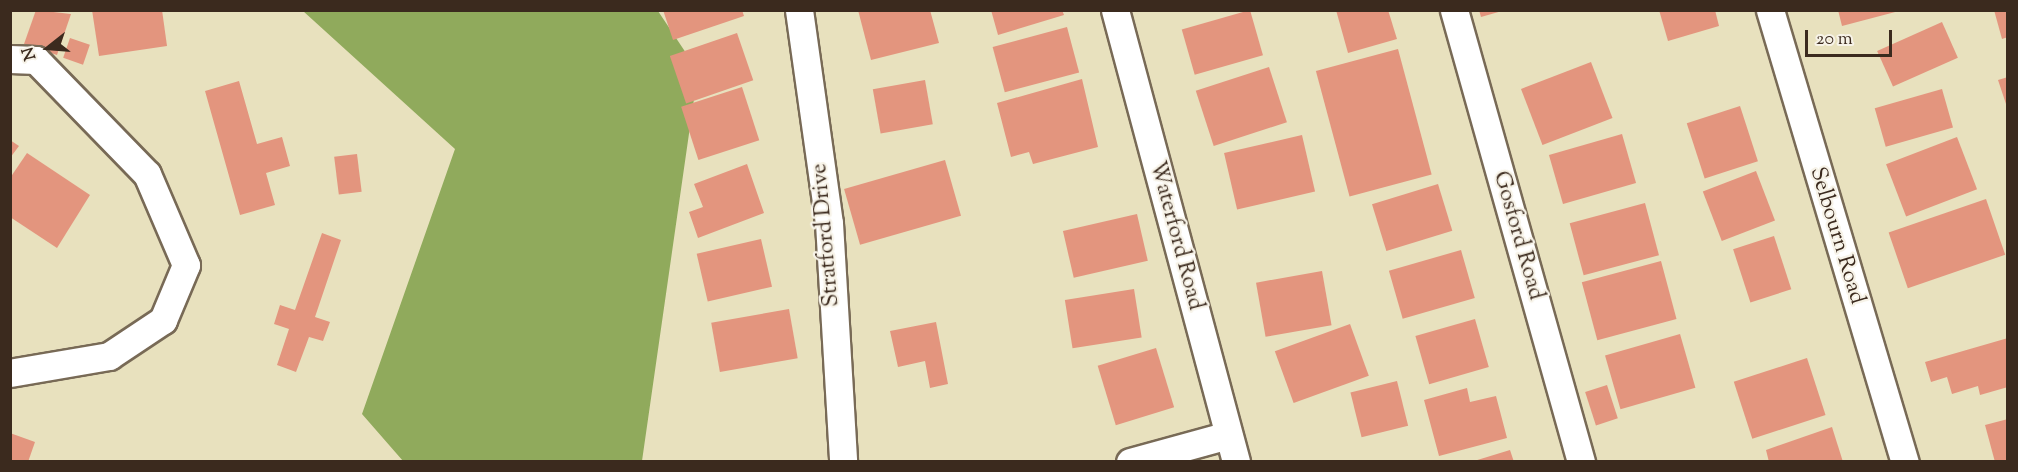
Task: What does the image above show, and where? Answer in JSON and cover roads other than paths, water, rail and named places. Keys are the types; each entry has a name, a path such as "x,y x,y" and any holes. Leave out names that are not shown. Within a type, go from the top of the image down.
{"street":[{"name":"Stratford Drive","path":"799,10 806,29 829,223 843,462"},
{"name":"Waterford Road","path":"1115,10 1236,462"},
{"name":"Gosford Road","path":"1454,10 1581,462"},
{"name":"Selbourn Road","path":"1770,10 1905,462"},
{"path":"10,59 36,60 147,174 186,264 163,321 109,356 10,373"},
{"path":"1130,462 1228,435"}]}
